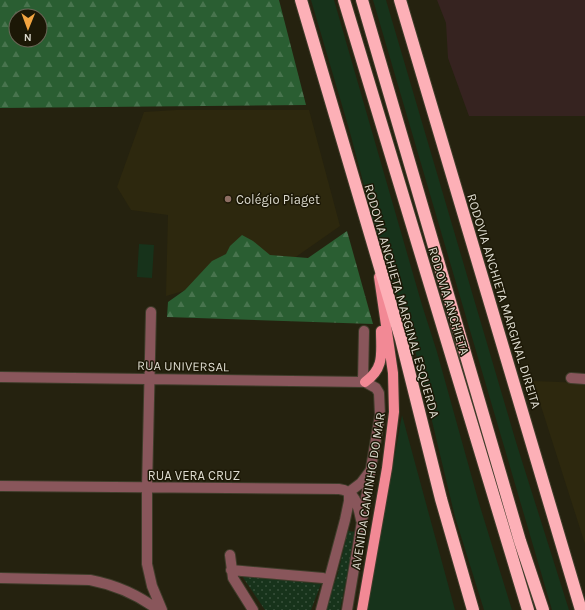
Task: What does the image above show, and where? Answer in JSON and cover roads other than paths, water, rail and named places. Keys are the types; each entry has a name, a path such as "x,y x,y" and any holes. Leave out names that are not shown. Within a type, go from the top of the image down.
{"highway":[{"name":"RODOVIA ANCHIETA MARGINAL ESQUERDA","path":"301,0 401,339 441,499 473,610"},
{"name":"RODOVIA ANCHIETA","path":"344,0 528,610"},
{"name":"RODOVIA ANCHIETA","path":"362,0 518,533 542,610"},
{"name":"RODOVIA ANCHIETA MARGINAL DIREITA","path":"400,0 582,610"}],"main road":[{"name":"AVENIDA CAMINHO DO MAR","path":"362,610 393,426 393,373 376,258"},
{"path":"364,382 375,375 380,362 381,299"}],"street":[{"path":"143,599 149,575 147,488 151,312"},
{"path":"364,331 364,382"},
{"name":"RUA UNIVERSAL","path":"0,377 364,382"},
{"path":"571,378 585,379"},
{"name":"AVENIDA CAMINHO DO MAR","path":"347,610 362,526 381,401 380,393 376,388 364,382"},
{"path":"349,492 361,483 371,469"},
{"name":"RUA VERA CRUZ","path":"0,486 339,489 349,492"},
{"path":"349,492 357,502 362,526"},
{"path":"320,610 345,520 349,501 349,492"},
{"path":"230,555 231,570 236,584 253,610"},
{"path":"231,570 323,578"},
{"path":"149,575 162,610"},
{"path":"0,578 90,580 124,589 143,599 158,610"}],"place":[{"name":"Colégio Piaget","path":"228,199"}]}
